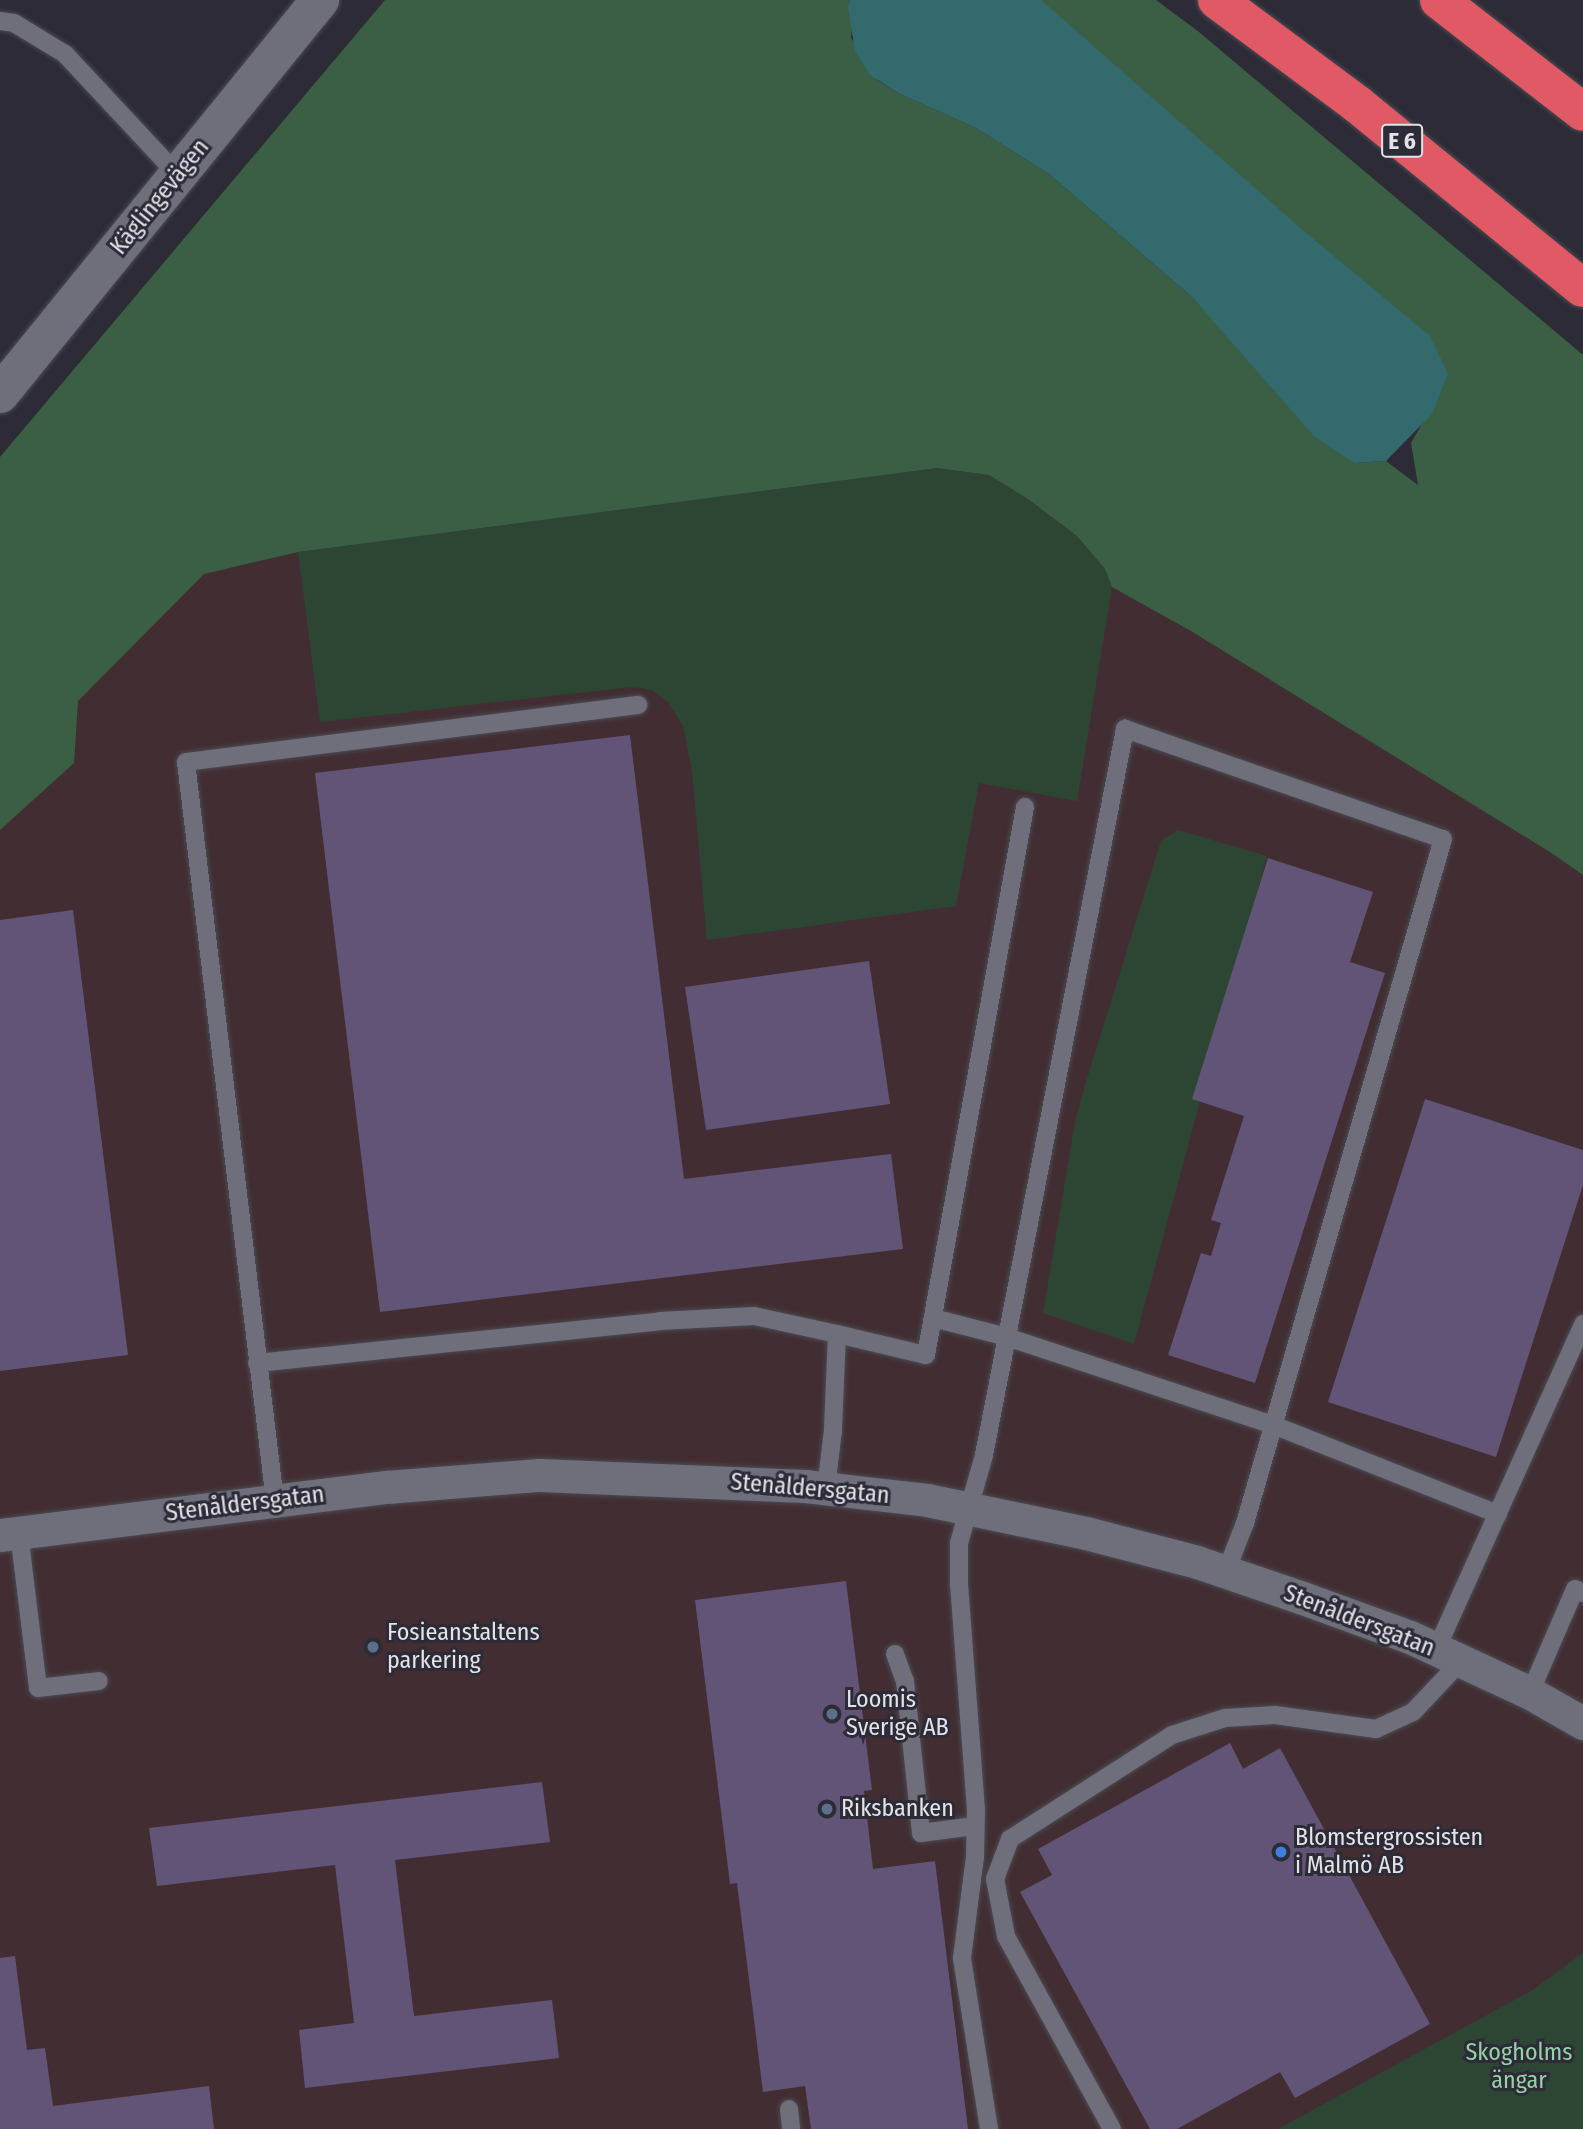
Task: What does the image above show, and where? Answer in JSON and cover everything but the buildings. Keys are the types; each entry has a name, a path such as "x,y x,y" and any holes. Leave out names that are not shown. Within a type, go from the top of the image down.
{"highway":[{"name":"E 6","path":"1217,0 1357,104 1583,288"},
{"path":"1439,0 1583,112"}],"main road":[{"name":"Käglingevägen","path":"0,394 320,0"}],"street":[{"name":"Stenåldersgatan","path":"10,1534 386,1486 540,1475 673,1479 825,1489 967,1508 1086,1533 1226,1572 1325,1605 1449,1655 1530,1693 1583,1723"}],"lane":[{"path":"0,21 14,23 65,54 178,175"},
{"path":"275,1501 186,762 638,705"},
{"path":"989,2129 962,1958 975,1857 975,1826 973,1740 959,1583 959,1543 984,1455 1125,729 1443,838 1245,1523 1226,1572"},
{"path":"257,1363 660,1321 754,1316 926,1355 1026,807"},
{"path":"933,1318 1007,1337 1273,1425 1498,1514"},
{"path":"1112,2129 1006,1936 995,1879 1010,1839 1172,1735 1225,1718 1275,1715 1376,1729 1413,1712 1449,1655 1498,1514 1583,1324"},
{"path":"825,1489 833,1430 837,1334"},
{"path":"10,1534 37,1688 99,1681"},
{"path":"1530,1693 1574,1590 1583,1593"},
{"path":"895,1654 905,1681 921,1833 975,1826"},
{"path":"789,2109 791,2129"}],"shaded area":[{"path":"385,0 855,0 851,38 879,75 877,80 898,93 976,128 1049,174 1192,297 1252,363 1354,463 1386,461 1418,485 1411,443 1443,387 1431,345 1027,0 1156,0 1199,32 1583,355 1583,875 1191,631 1112,587 1105,569 1077,536 1028,499 989,475 937,468 298,552 204,574 78,701 74,763 0,830 0,457"},
{"path":"408,0 1583,696 1583,2129 0,2129 0,484"},
{"path":"851,0 1041,0 1305,232 1430,336 1448,374 1432,414 1386,461 1354,463 1314,436 1192,297 1049,174 976,128 898,93 870,75 855,51 848,7"}],"green space":[{"path":"937,468 989,475 1028,499 1077,536 1105,569 1112,587 1077,801 979,783 956,906 707,940 692,771 683,726 668,702 652,690 631,687 320,722 298,552"},
{"path":"1178,830 1267,856 1134,1344 1043,1313 1075,1122 1085,1085 1161,841"},
{"name":"Skogholms ängar","path":"1583,1953 1583,2129 1278,2129 1531,1991"}],"place":[{"name":"Fosieanstaltens parkering","path":"373,1647"},
{"name":"Loomis Sverige AB","path":"832,1714"},
{"name":"Riksbanken","path":"827,1809"},
{"name":"Blomstergrossisten i Malmö AB","path":"1281,1852"}]}
